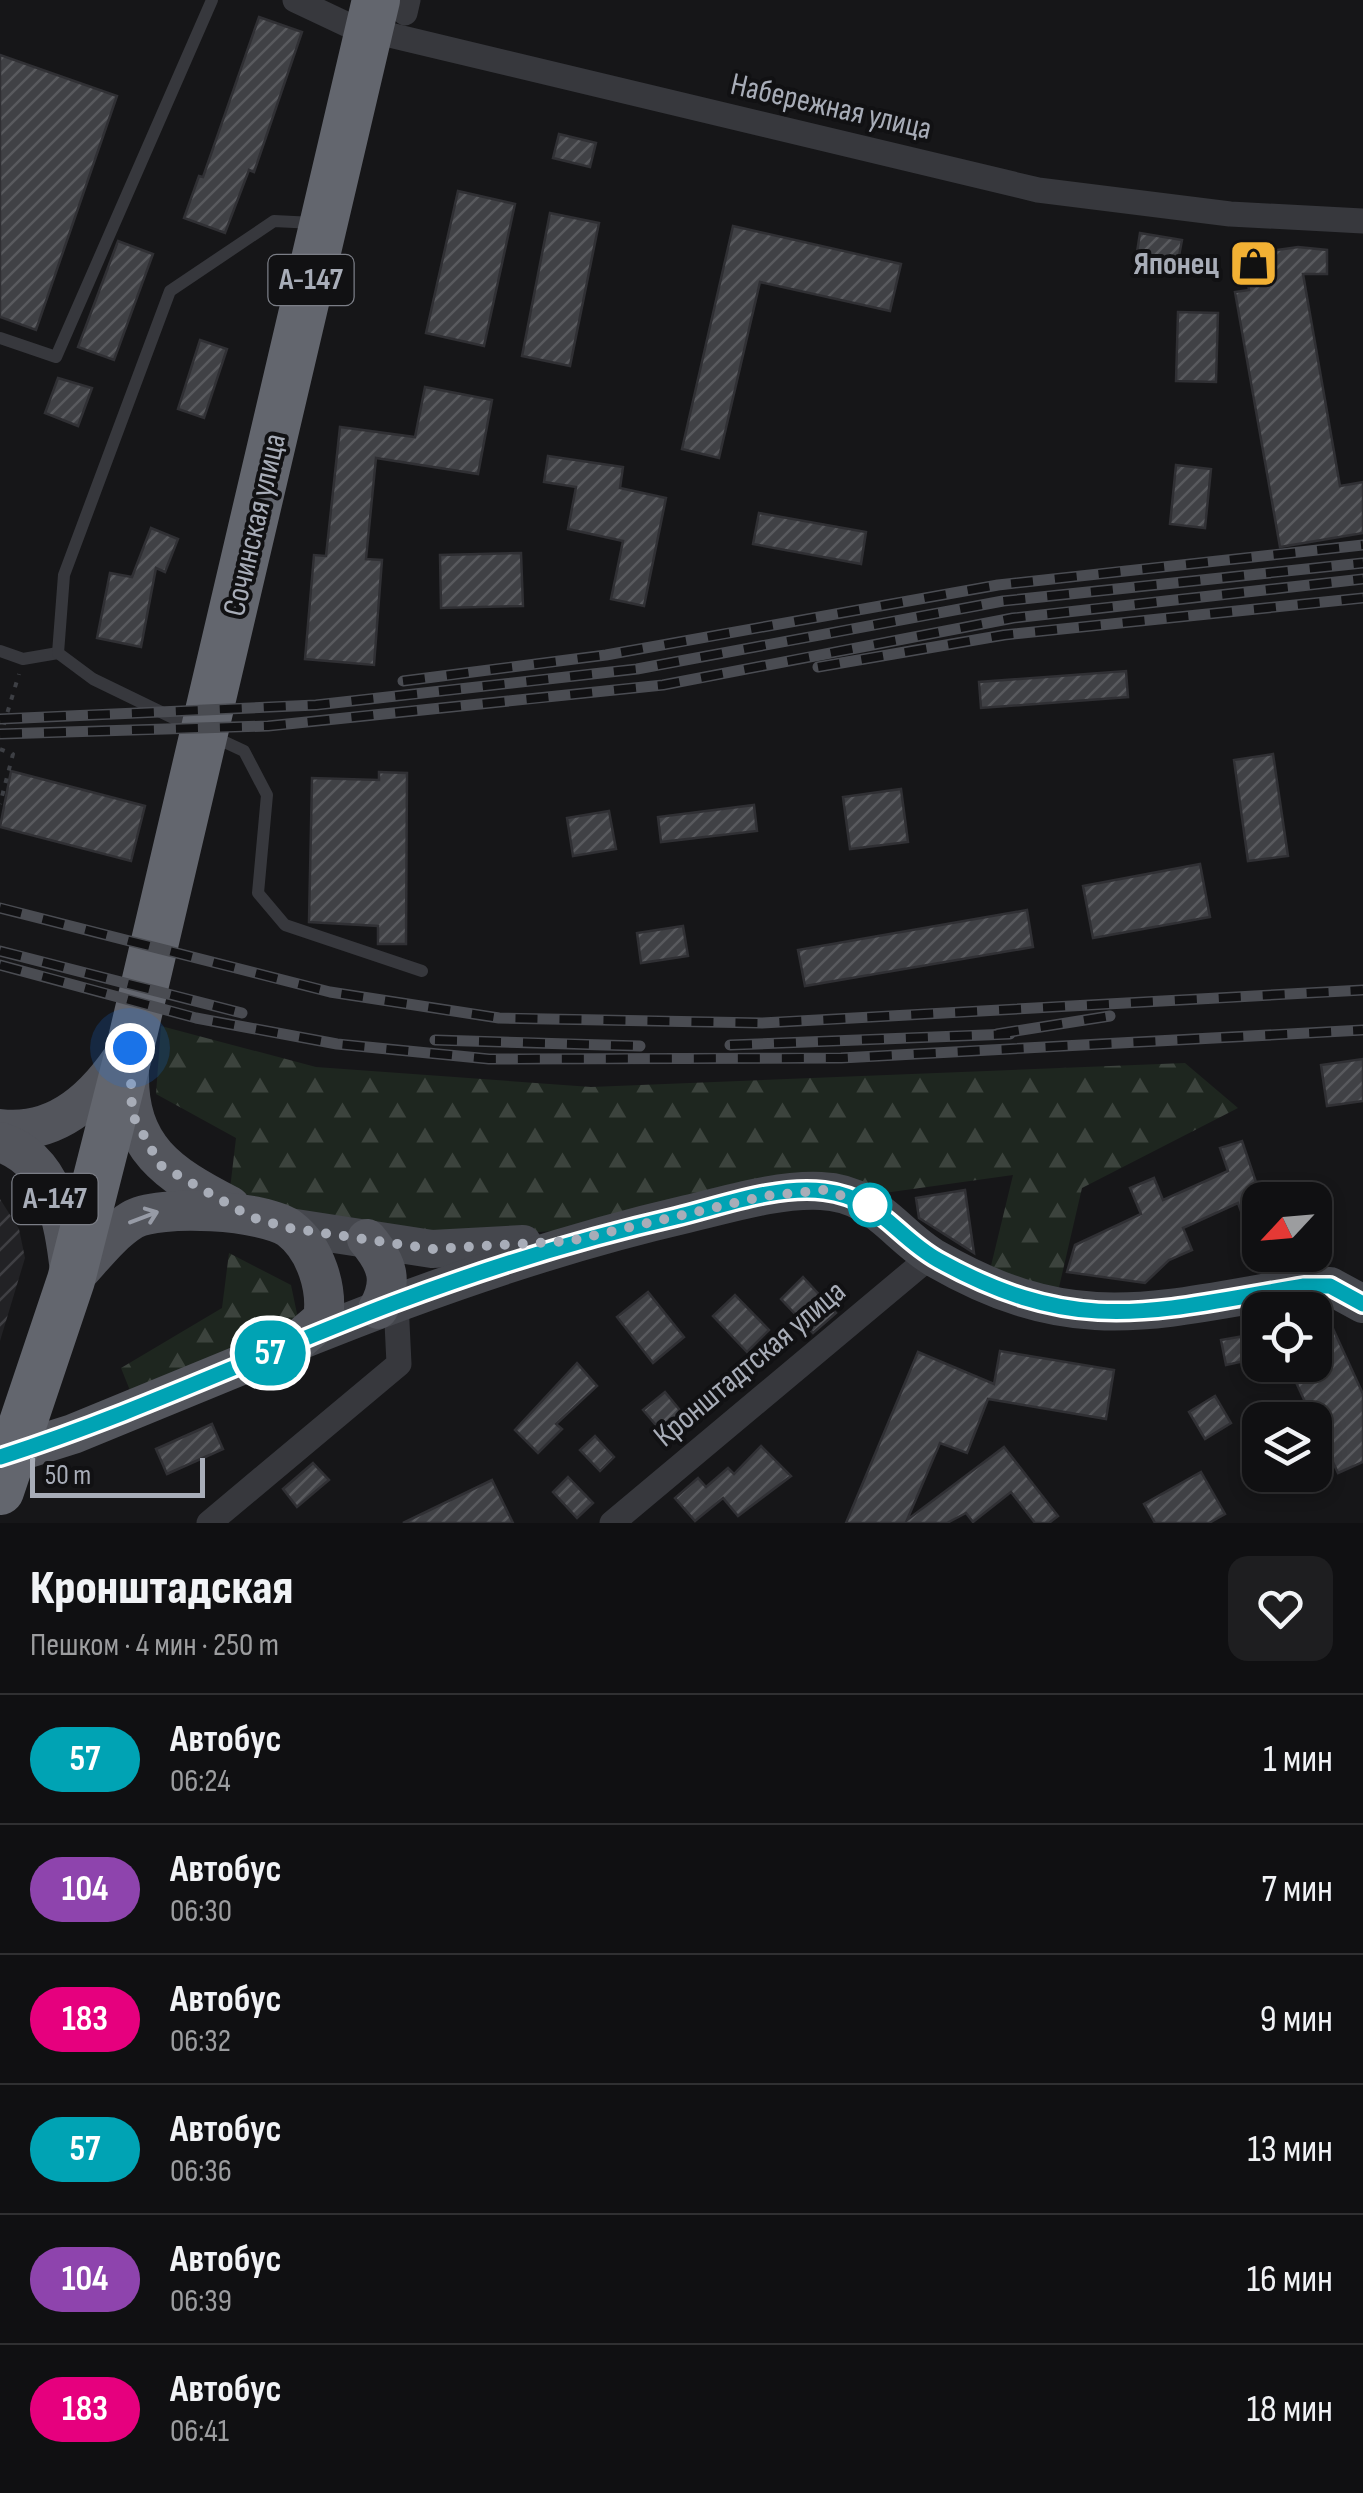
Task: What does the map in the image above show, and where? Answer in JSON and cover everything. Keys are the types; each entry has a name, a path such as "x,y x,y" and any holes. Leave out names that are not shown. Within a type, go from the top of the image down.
{"highway":[{"name":"Сочинская улица","path":"130,1048 323,224 385,13"},
{"name":"А-147","path":"0,1491 71,1280 130,1048"}],"main road":[{"name":"А-147","path":"0,1129 14,1130 68,1117 106,1084 130,1048"},
{"name":"А-147","path":"130,1048 132,1114 160,1165 270,1222"},
{"name":"А-147","path":"0,1142 45,1174 64,1222 71,1280"},
{"path":"0,1457 72,1434 387,1306 570,1241 765,1196 824,1190 877,1207 931,1256 1014,1298 1073,1311 1128,1315 1304,1286 1330,1286 1363,1304"},
{"name":"А-147","path":"71,1280 132,1220 183,1210 270,1222"},
{"path":"270,1222 432,1249 570,1241"},
{"path":"270,1222 316,1265 325,1306 323,1320 295,1343"},
{"path":"367,1239 382,1257 389,1278 387,1306"}],"street":[{"name":"Набережная улица","path":"295,0 325,16 385,13 1038,190 1230,214 1363,221"},
{"name":"Кронштадтская улица","path":"612,1523 931,1256"},
{"path":"209,1523 400,1364 387,1306"}],"lane":[{"path":"0,338 56,357 212,0"},
{"path":"58,653 64,575 170,291 274,221 323,224"},
{"path":"0,651 23,660 58,653 93,678 244,752 267,795 258,893 285,925 422,972"}],"path":[{"path":"0,737 23,660"},
{"path":"0,749 13,754 0,804"}],"shaded area":[{"path":"0,1199 19,1229 25,1258 0,1341"}],"green space":[{"path":"161,1026 316,1067 591,1087 1185,1063 1238,1108 1082,1188 1057,1296 989,1274 1013,1175 884,1193 807,1178 569,1230 429,1239 315,1218 230,1189 236,1138 156,1094"},
{"path":"229,1253 291,1285 300,1328 135,1403 121,1368 222,1308"}],"building":[{"path":"259,17 302,32 254,172 249,170 225,233 184,218 199,176 203,177"},
{"path":"0,55 117,96 36,330 0,317"},
{"path":"559,134 596,143 590,167 553,158"},
{"path":"458,191 515,204 484,346 426,333"},
{"path":"550,213 599,223 570,366 522,356"},
{"path":"733,226 901,264 890,311 760,282 719,458 682,449"},
{"path":"1140,233 1182,240 1176,272 1135,265"},
{"path":"118,241 153,254 114,360 78,347"},
{"path":"1298,247 1327,250 1327,274 1303,274 1340,486 1363,482 1363,533 1280,547 1235,292 1249,290 1243,255"},
{"path":"1178,312 1218,313 1216,382 1176,381"},
{"path":"200,340 227,349 204,418 178,409"},
{"path":"58,378 92,388 78,426 45,413"},
{"path":"425,387 492,400 478,474 376,458 366,559 382,560 374,665 305,659 314,555 326,556 340,427 415,437"},
{"path":"548,456 623,467 620,488 666,498 644,606 611,599 623,541 568,529 576,487 544,482"},
{"path":"1176,465 1211,469 1205,528 1170,524"},
{"path":"759,513 866,532 861,564 753,544"},
{"path":"151,528 178,539 165,572 156,568 141,647 97,638 110,573 132,577"},
{"path":"521,553 523,606 441,608 440,555"},
{"path":"1126,671 1128,697 981,708 979,682"},
{"path":"1273,754 1288,856 1248,861 1234,760"},
{"path":"11,771 145,806 131,861 0,827"},
{"path":"379,772 407,773 406,944 378,944 378,926 309,922 312,778 379,780"},
{"path":"901,789 908,842 850,849 843,797"},
{"path":"754,805 757,831 661,842 658,817"},
{"path":"609,811 616,849 573,856 567,818"},
{"path":"1200,864 1210,917 1093,938 1083,886"},
{"path":"1027,910 1033,947 805,986 798,950"},
{"path":"683,926 688,956 641,963 637,933"},
{"path":"1363,1059 1363,1101 1327,1106 1321,1065"},
{"path":"1242,1141 1256,1182 1242,1182 1242,1214 1238,1203 1183,1228 1192,1250 1169,1260 1145,1283 1067,1272 1075,1245 1141,1214 1130,1188 1154,1178 1163,1200 1228,1171 1220,1148"},
{"path":"965,1190 974,1253 919,1218 916,1198"},
{"path":"803,1277 836,1313 813,1333 781,1299"},
{"path":"648,1292 684,1337 653,1363 617,1317"},
{"path":"735,1295 769,1330 747,1352 713,1316"},
{"path":"1332,1326 1363,1394 1363,1462 1338,1473 1332,1460 1332,1402 1305,1402 1296,1382 1332,1382"},
{"path":"1242,1336 1242,1362 1226,1365 1221,1340"},
{"path":"1000,1351 1114,1370 1106,1419 988,1399 967,1453 940,1443 907,1520 1004,1447 1058,1516 1049,1523 1035,1523 1011,1492 973,1522 966,1513 947,1523 846,1523 918,1352 994,1384"},
{"path":"577,1363 597,1386 556,1424 562,1429 538,1453 515,1430"},
{"path":"665,1392 688,1420 667,1438 643,1410"},
{"path":"1215,1396 1231,1423 1205,1439 1189,1412"},
{"path":"212,1424 223,1449 167,1474 156,1449"},
{"path":"595,1436 614,1457 600,1471 580,1450"},
{"path":"761,1446 791,1476 738,1516 723,1498 695,1521 675,1498 698,1478 706,1487 728,1468 734,1474"},
{"path":"313,1463 329,1480 297,1507 283,1489"},
{"path":"1201,1472 1225,1514 1209,1523 1155,1523 1144,1504"},
{"path":"568,1477 593,1503 577,1518 553,1492"},
{"path":"492,1480 513,1523 403,1523"}],"railway":[{"path":"403,681 606,655 998,585 1363,545"},
{"path":"0,719 316,705 637,669 1003,601 1363,563"},
{"path":"0,734 268,726 663,685 1013,618 1363,579"},
{"path":"818,667 1004,635 1363,598"},
{"path":"0,908 330,992 499,1018 762,1023 1363,990"},
{"path":"0,951 242,1013"},
{"path":"0,965 196,1018 337,1044 489,1059 841,1058 1363,1030"},
{"path":"997,1034 1110,1016"},
{"path":"730,1045 1010,1034"},
{"path":"435,1040 640,1046"}],"bus line":[{"name":"57","path":"0,1457 188,1389 396,1302 570,1241 765,1196 824,1190 877,1207 931,1256 976,1281 1014,1298 1073,1311 1128,1315 1304,1286 1330,1286 1363,1304"}],"place":[{"name":"Японец","path":"1254,264"}],"route":[{"path":"130,1048 128,1087 132,1114 160,1165 185,1183 251,1217 289,1228 432,1249 570,1241 765,1196 824,1190 877,1207 870,1205"}]}
